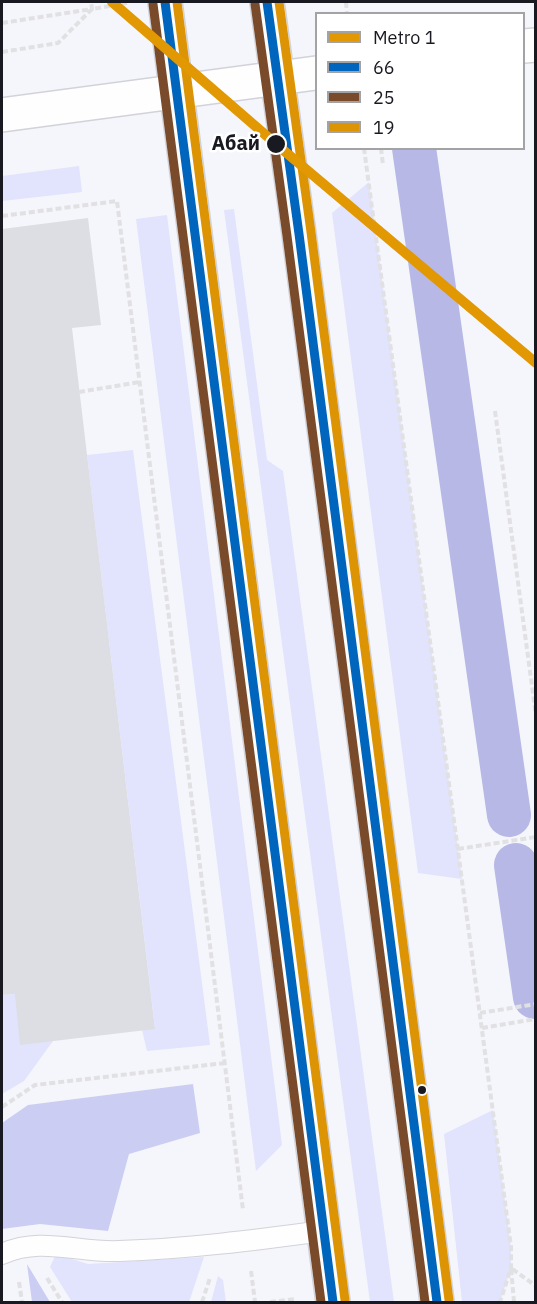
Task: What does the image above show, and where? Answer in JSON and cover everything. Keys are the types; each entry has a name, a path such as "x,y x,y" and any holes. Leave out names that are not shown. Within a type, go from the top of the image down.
{"main road":[{"path":"165,2 333,1302"},
{"path":"267,2 436,1302"},
{"path":"2,115 315,73"}],"lane":[{"path":"2,1254 20,1247 43,1244 116,1252 247,1241 324,1231"}],"path":[{"path":"91,2 92,9"},
{"path":"2,23 128,3"},
{"path":"2,52 58,44 92,9"},
{"path":"364,150 511,1248 510,1268 514,1302"},
{"path":"381,150 383,165"},
{"path":"2,216 117,201 255,1302"},
{"path":"79,392 140,382"},
{"path":"495,411 536,716"},
{"path":"458,849 536,837"},
{"path":"480,1013 536,1004"},
{"path":"482,1028 536,1019"},
{"path":"2,1107 35,1086 225,1063"},
{"path":"510,1268 536,1286"},
{"path":"500,1302 510,1268"},
{"path":"270,1302 298,1299"}],"shaded area":[{"path":"79,166 82,192 2,201 2,176"},
{"path":"369,182 462,879 418,873 332,213"},
{"path":"234,209 267,460 283,471 394,1302 370,1302 224,210"},
{"path":"167,215 282,1145 256,1171 136,219"},
{"path":"133,450 210,1045 147,1051 142,1030 155,1028 87,455"},
{"path":"15,994 53,1041 24,1081 2,1094 2,995"},
{"path":"193,1084 200,1133 129,1154 108,1231 40,1224 2,1229 2,1123 28,1105"},
{"path":"493,1110 511,1247 511,1268 500,1302 462,1302 444,1134"},
{"path":"56,1254 88,1264 204,1257 189,1302 72,1302 50,1267"},
{"path":"27,1264 50,1302 32,1302"},
{"path":"218,1276 223,1280 226,1302 211,1302"}],"building":[{"path":"88,218 101,325 72,328 155,1029 20,1045 15,994 2,995 2,229"}],"waterway":[{"path":"414,150 509,815"},
{"path":"516,865 535,997"}],"metro line":[{"name":"1","path":"112,2 276,144 536,363"}],"transit line":[{"name":"66","path":"165,2 333,1302"},
{"name":"19","path":"177,2 345,1300"},
{"name":"66","path":"267,2 437,1302"},
{"name":"19","path":"279,2 311,232 449,1300"},
{"name":"25","path":"153,4 321,1302"},
{"name":"25","path":"255,4 425,1302"}],"place":[{"name":"Абай","path":"276,144"}]}
